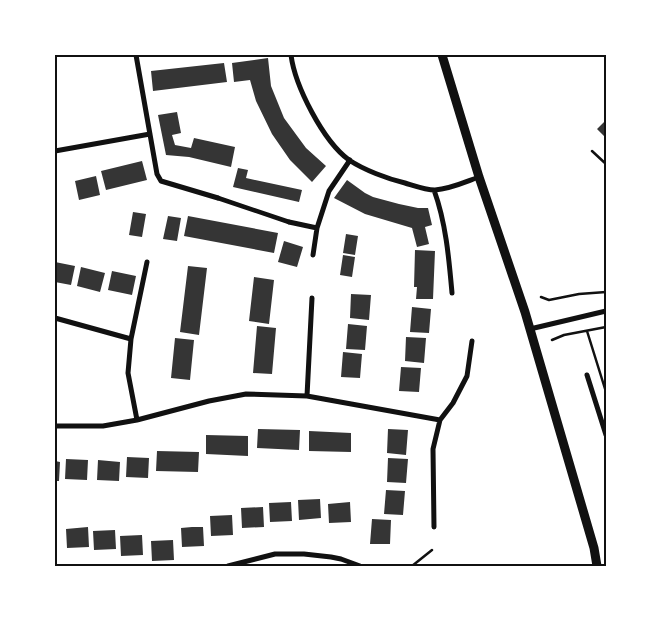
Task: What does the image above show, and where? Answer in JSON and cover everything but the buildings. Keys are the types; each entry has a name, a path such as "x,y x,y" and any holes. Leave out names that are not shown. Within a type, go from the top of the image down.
{"street":[{"path":"136,55 150,134 161,181 289,222 316,228"},
{"path":"291,55 293,70 305,100 329,140 350,160 391,180 434,190 449,188 479,177"},
{"path":"442,55 479,177 530,328 594,548 597,566"},
{"path":"55,151 150,134"},
{"path":"313,255 316,228 329,191 350,160"},
{"path":"434,190 439,204 449,256 452,293"},
{"path":"137,420 128,373 131,340 147,262"},
{"path":"307,396 312,298"},
{"path":"530,328 606,312"},
{"path":"55,318 131,340"},
{"path":"434,527 433,449 440,420 453,403 467,376 472,341"},
{"path":"587,375 606,435"},
{"path":"55,426 103,426 137,420 209,401 246,394 307,396 440,420"},
{"path":"228,566 275,554 304,554 331,557 360,566"}],"path":[{"path":"592,151 606,164"},
{"path":"541,297 549,300 579,294 606,292"},
{"path":"552,340 564,335 606,327"},
{"path":"587,331 606,392"},
{"path":"412,566 432,550"}]}
